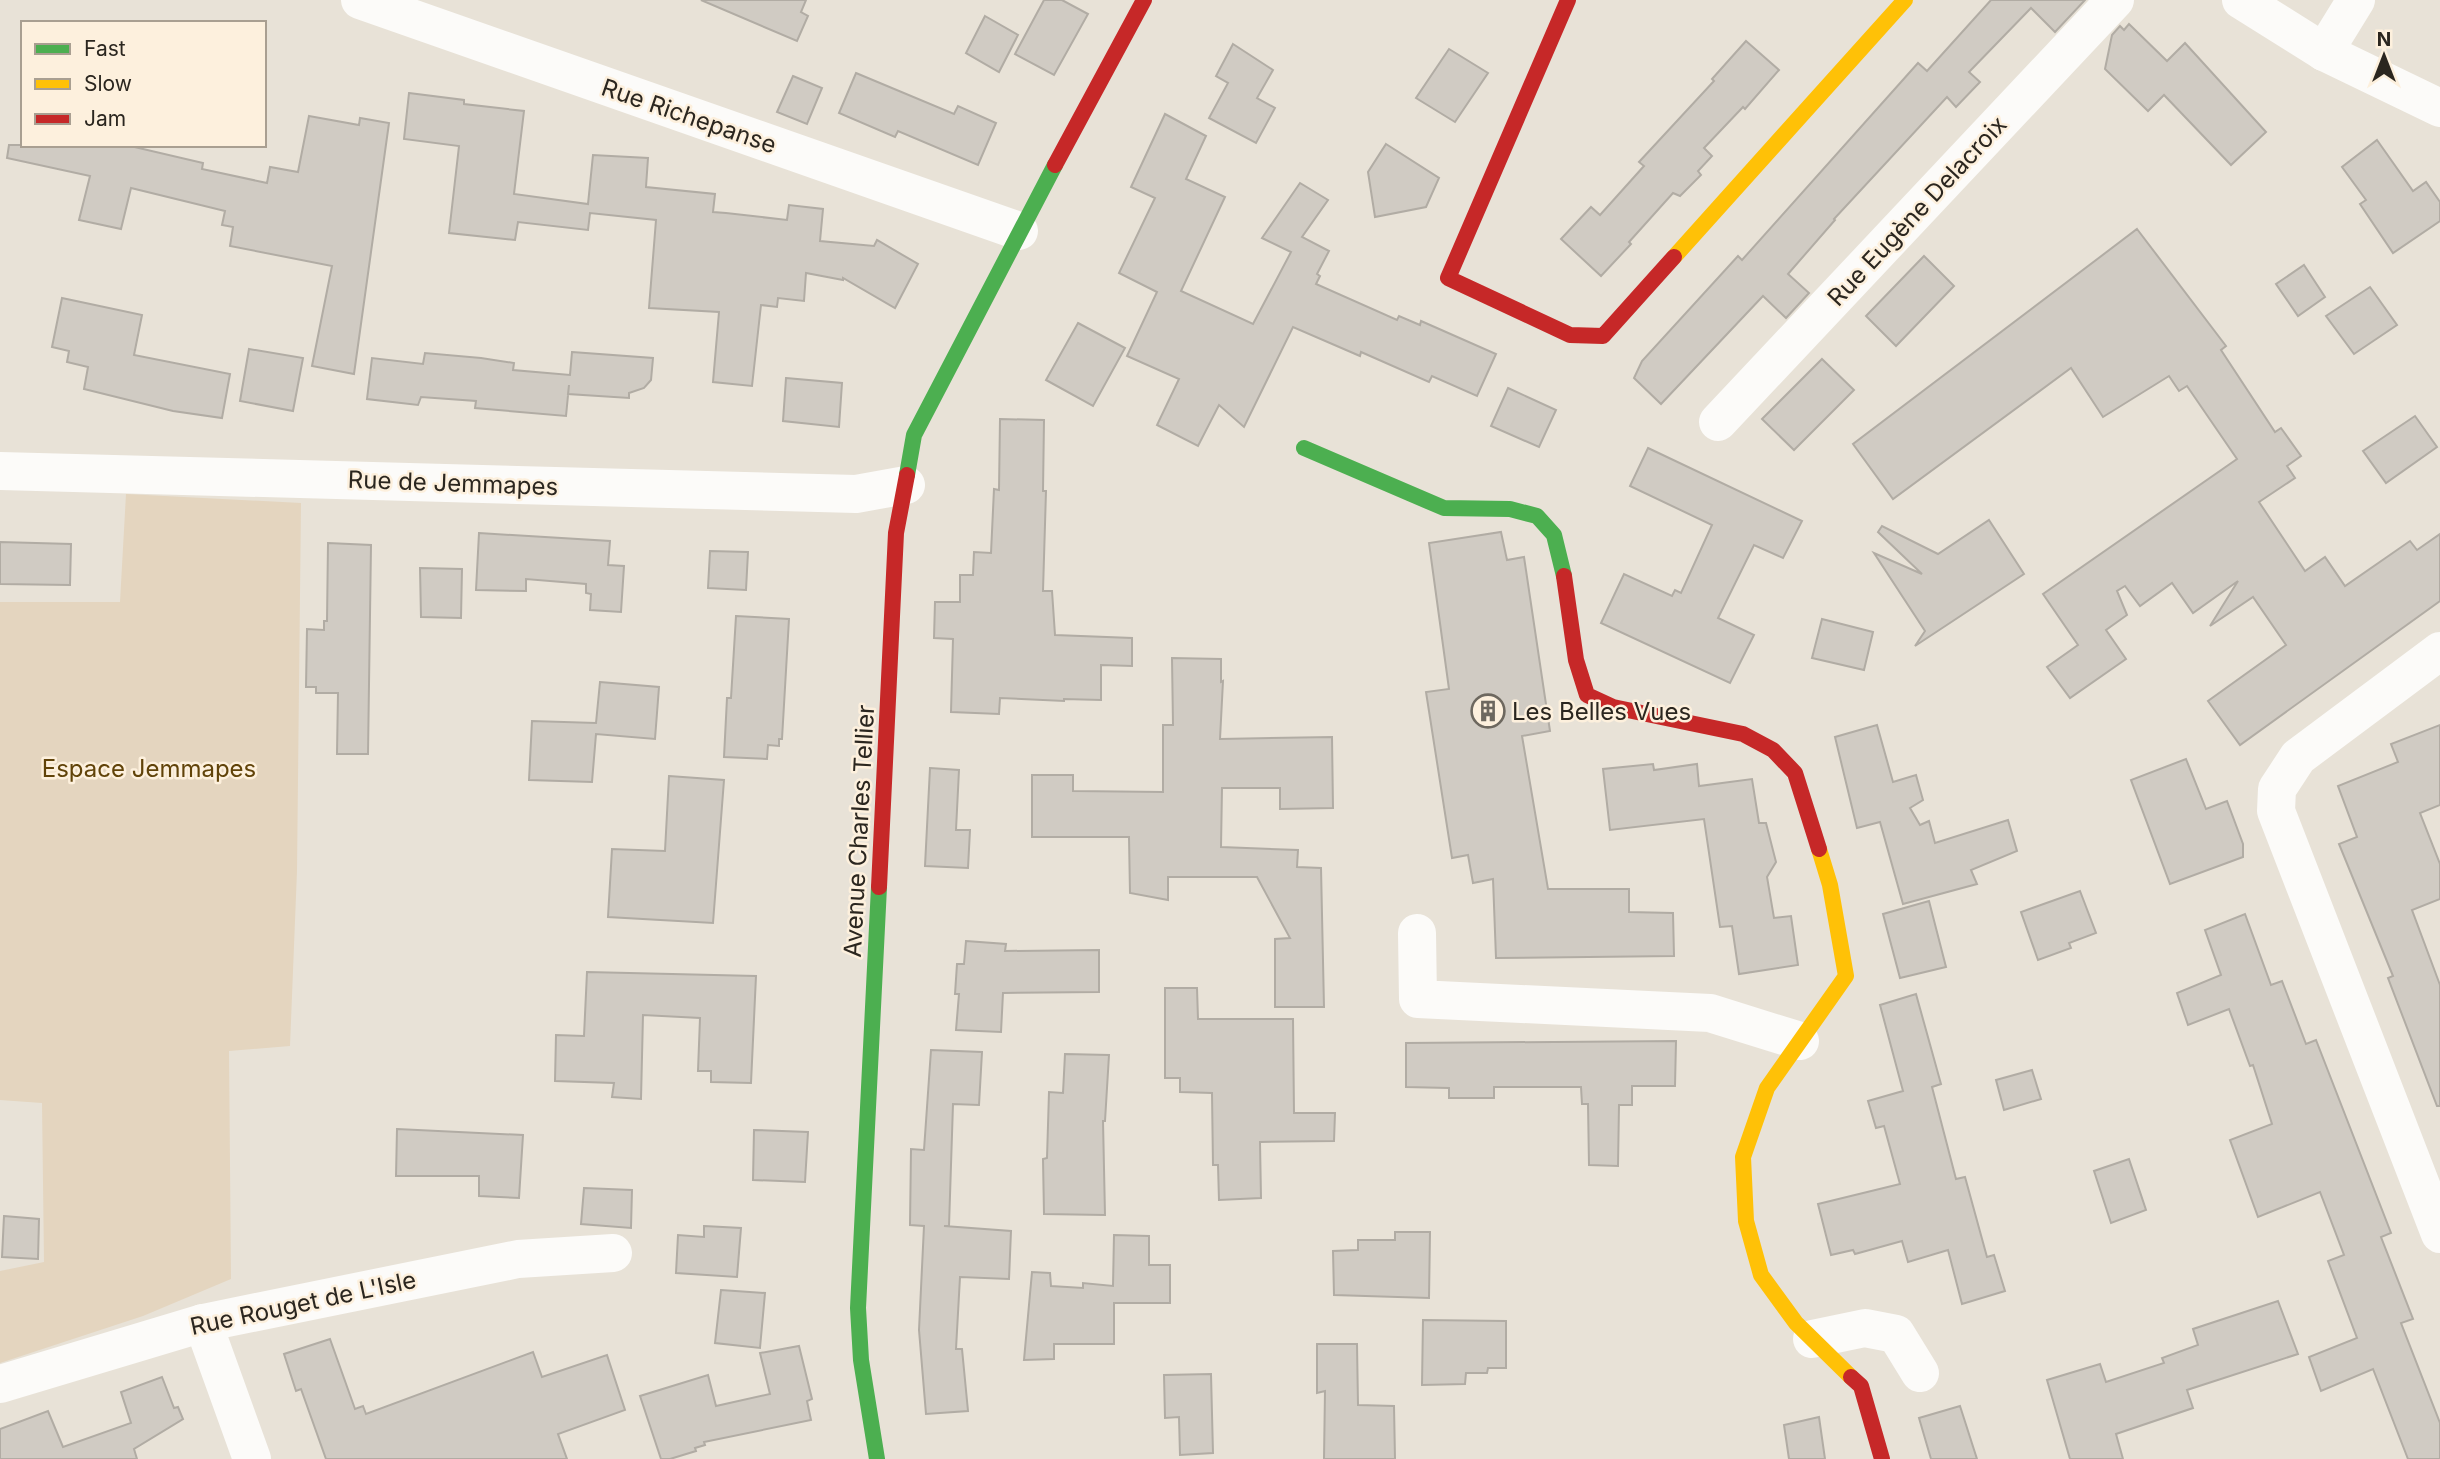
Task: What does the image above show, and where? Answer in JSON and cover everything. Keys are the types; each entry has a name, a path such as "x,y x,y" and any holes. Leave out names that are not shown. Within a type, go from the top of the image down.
{"street":[{"name":"Rue Richepanse","path":"359,0 1019,231"},
{"name":"Avenue Charles Tellier","path":"877,1459 861,1360 858,1307 895,533 914,435 1019,231 1144,0"},
{"path":"1568,0 1448,278 1570,335 1603,336 1905,0"},
{"name":"Rue Eugène Delacroix","path":"1718,422 2115,0"},
{"path":"2241,0 2324,52 2440,108"},
{"path":"2324,52 2356,0"},
{"path":"1304,448 1444,508 1510,509 1537,516 1554,535 1562,562 1576,660 1587,695 1613,707 1743,734 1773,750 1795,773 1830,885 1846,976 1767,1088 1743,1157 1746,1222 1761,1275 1796,1323 1861,1386 1882,1459"},
{"name":"Rue de Jemmapes","path":"0,471 856,494 906,485"},
{"path":"2440,651 2298,757 2277,789 2276,811 2440,1234"},
{"path":"1417,933 1418,999 1710,1013 1800,1041"},
{"name":"Rue Rouget de L'Isle","path":"0,1384 203,1323 517,1259 613,1253"},
{"path":"203,1323 252,1459"},
{"path":"1812,1339 1865,1328 1896,1334 1920,1373"}],"green space":[{"name":"Espace Jemmapes","path":"126,494 301,503 297,871 290,1046 229,1051 231,1279 143,1316 0,1363 0,1271 44,1262 42,1103 0,1100 0,602 120,602"}],"building":[{"path":"701,0 806,0 801,12 808,16 797,41"},
{"path":"1044,0 1062,0 1088,14 1054,75 1015,54"},
{"path":"1991,0 2085,0 2055,32 2031,8 1969,72 1980,82 1956,107 1947,97 1834,219 1788,274 1809,293 1786,318 1763,296 1661,404 1634,378 1642,361 1738,256 1742,260 1918,63 1927,71"},
{"path":"985,16 1018,35 999,72 966,53"},
{"path":"2129,24 2167,61 2185,43 2266,132 2231,165 2164,95 2148,111 2105,69 2112,35 2120,26 2124,30"},
{"path":"1746,41 1779,70 1745,109 1743,107 1704,148 1712,156 1698,171 1701,175 1680,196 1673,193 1601,276 1561,239 1591,207 1600,215 1644,166 1639,162 1714,81 1712,79"},
{"path":"1233,44 1273,70 1257,98 1275,108 1256,143 1209,118 1228,83 1216,76"},
{"path":"1449,49 1488,73 1455,122 1416,98"},
{"path":"856,73 954,114 958,106 996,123 978,165 898,131 895,137 839,113"},
{"path":"793,76 822,88 807,124 777,112"},
{"path":"409,93 464,100 464,104 524,111 514,194 588,204 593,155 648,158 646,187 715,194 713,212 787,220 789,205 823,209 820,241 874,246 877,240 918,264 895,308 843,278 806,273 804,301 778,298 777,307 761,305 752,386 713,382 719,312 649,308 656,220 590,213 588,230 518,222 515,240 449,233 459,146 404,139"},
{"path":"1165,114 1206,136 1186,179 1225,197 1181,291 1253,324 1291,252 1262,238 1300,183 1328,200 1302,237 1329,251 1317,274 1320,276 1316,284 1397,320 1399,316 1420,325 1421,321 1496,354 1477,396 1432,376 1429,382 1361,352 1360,356 1293,327 1244,427 1219,405 1198,446 1157,425 1179,379 1127,356 1157,292 1119,273 1155,198 1131,187"},
{"path":"309,116 359,125 360,118 389,123 354,374 312,366 332,266 230,246 233,227 222,225 225,211 131,188 121,229 79,220 90,176 7,158 9,145 135,147 203,163 202,169 267,183 270,167 298,172"},
{"path":"2377,140 2413,191 2426,182 2440,202 2440,221 2393,253 2360,204 2366,200 2342,167"},
{"path":"1386,144 1439,178 1426,207 1375,217 1368,172"},
{"path":"2137,229 2226,346 2221,350 2275,432 2281,428 2301,456 2287,466 2295,478 2259,502 2305,571 2325,557 2345,586 2410,541 2417,550 2440,534 2440,601 2240,745 2208,701 2286,645 2253,597 2210,626 2238,581 2193,613 2172,583 2140,606 2125,586 2117,591 2127,615 2106,630 2126,659 2070,698 2047,667 2078,645 2043,594 2237,459 2187,386 2179,391 2169,376 2103,417 2071,368 1893,499 1853,444"},
{"path":"1924,256 1954,286 1896,346 1866,316"},
{"path":"2304,265 2325,297 2298,316 2276,284"},
{"path":"2370,287 2397,325 2354,354 2326,316"},
{"path":"62,298 142,315 134,355 230,374 222,418 173,411 84,389 88,367 67,362 69,351 52,347"},
{"path":"1078,323 1125,348 1093,406 1046,380"},
{"path":"249,349 303,358 293,411 240,401"},
{"path":"572,352 653,358 651,380 644,388 629,393 629,398 568,394 566,416 475,408 476,401 421,397 418,405 367,399 372,358 423,364 425,353 514,363 513,370 570,375"},
{"path":"1822,359 1854,390 1794,450 1762,419"},
{"path":"786,378 842,383 839,427 783,421"},
{"path":"1508,388 1556,410 1539,447 1491,426"},
{"path":"2415,416 2437,447 2386,483 2363,451"},
{"path":"1000,419 1044,420 1043,491 1046,491 1043,591 1052,591 1055,635 1132,638 1132,666 1101,665 1101,700 1000,698 999,714 951,712 953,639 934,638 935,602 960,602 960,575 973,575 974,552 991,553 994,489 999,490"},
{"path":"1648,448 1802,521 1783,558 1754,545 1718,618 1754,635 1730,683 1601,623 1624,574 1672,596 1675,590 1681,593 1712,525 1630,486"},
{"path":"1989,520 2024,574 1915,646 1925,631 1874,553 1922,574 1878,532 1882,526 1938,554"},
{"name":"Les Belles Vues","path":"1501,532 1507,560 1524,557 1550,731 1522,736 1548,889 1629,889 1629,912 1673,913 1674,956 1496,958 1493,879 1473,883 1468,855 1452,858 1426,692 1449,689 1429,543"},
{"path":"479,533 610,541 608,565 624,566 621,612 590,610 591,594 586,593 586,584 526,579 526,591 476,590"},
{"path":"0,542 71,544 70,585 0,584"},
{"path":"328,543 371,545 368,754 337,754 338,693 316,693 316,687 306,687 307,629 324,630 324,621 327,621"},
{"path":"710,551 748,552 746,590 708,588"},
{"path":"420,568 462,569 461,618 421,617"},
{"path":"736,616 789,619 782,739 779,739 779,746 768,745 767,759 724,757"},
{"path":"1822,619 1873,632 1864,670 1812,658"},
{"path":"1172,658 1221,659 1221,682 1223,681 1220,739 1332,737 1333,808 1280,809 1280,788 1222,788 1221,847 1298,850 1297,867 1321,868 1324,1007 1275,1007 1275,939 1290,938 1257,877 1168,877 1168,900 1130,893 1129,837 1032,837 1032,775 1073,775 1073,791 1163,792 1163,725 1173,725"},
{"path":"600,682 659,687 655,739 596,734 592,782 529,780 532,721 596,723"},
{"path":"1877,725 1893,782 1916,775 1923,800 1910,808 1920,825 1929,821 1935,843 2008,820 2017,851 1971,870 1977,884 1903,904 1880,822 1857,828 1835,737"},
{"path":"2440,725 2440,805 2420,813 2440,864 2440,899 2412,910 2440,985 2440,1106 2437,1106 2388,978 2393,976 2339,844 2357,837 2338,786 2398,762 2391,744"},
{"path":"2186,759 2206,809 2227,801 2243,844 2243,857 2170,884 2131,780"},
{"path":"1653,764 1654,770 1697,764 1699,786 1752,779 1759,823 1766,823 1776,862 1767,877 1774,918 1791,916 1798,965 1739,974 1732,926 1720,927 1704,819 1610,830 1603,769"},
{"path":"930,768 959,770 956,830 970,830 968,868 925,866"},
{"path":"669,776 724,780 713,923 608,917 612,849 665,851"},
{"path":"2080,891 2096,933 2069,943 2071,948 2038,960 2021,912"},
{"path":"1929,901 1946,967 1900,978 1883,914"},
{"path":"2245,914 2271,985 2282,981 2306,1044 2316,1040 2391,1233 2381,1237 2413,1319 2401,1323 2440,1423 2440,1459 2408,1459 2373,1369 2321,1391 2309,1357 2357,1338 2328,1261 2344,1255 2320,1192 2258,1217 2230,1140 2272,1124 2253,1065 2250,1066 2229,1009 2188,1025 2177,993 2221,975 2205,930"},
{"path":"966,941 1006,944 1005,951 1099,950 1099,992 1003,993 1001,1032 956,1030 959,994 955,994 957,964 964,964"},
{"path":"587,972 756,976 751,1083 711,1082 711,1071 698,1071 700,1018 643,1015 641,1099 612,1097 614,1083 555,1081 556,1035 584,1036"},
{"path":"1165,988 1197,988 1198,1019 1293,1019 1294,1113 1335,1113 1334,1141 1260,1142 1261,1198 1219,1200 1218,1165 1213,1165 1212,1093 1180,1092 1180,1078 1165,1078"},
{"path":"1916,994 1941,1084 1932,1087 1956,1179 1965,1177 1987,1257 1994,1255 2005,1291 1962,1304 1948,1250 1908,1262 1902,1241 1855,1254 1853,1250 1831,1255 1818,1204 1900,1184 1884,1126 1876,1128 1868,1101 1903,1091 1880,1005"},
{"path":"1676,1041 1675,1086 1632,1086 1632,1105 1619,1105 1618,1166 1589,1165 1588,1104 1582,1104 1581,1087 1494,1087 1494,1098 1449,1098 1449,1088 1406,1087 1406,1043"},
{"path":"931,1050 982,1052 979,1105 953,1104 949,1226 944,1226 1011,1231 1009,1279 960,1277 956,1349 962,1349 968,1411 926,1414 919,1330 924,1226 910,1225 911,1149 924,1150"},
{"path":"1065,1054 1109,1055 1103,1121 1105,1215 1044,1214 1043,1159 1047,1158 1049,1092 1063,1093"},
{"path":"2032,1070 2041,1099 2004,1110 1996,1080"},
{"path":"397,1129 523,1135 519,1198 479,1196 479,1176 396,1176"},
{"path":"754,1130 808,1132 805,1182 753,1180"},
{"path":"2129,1159 2146,1210 2111,1223 2094,1171"},
{"path":"584,1188 632,1190 631,1228 581,1224"},
{"path":"4,1216 39,1219 38,1259 2,1257"},
{"path":"704,1226 741,1228 737,1277 676,1273 678,1235 704,1237"},
{"path":"1395,1232 1430,1232 1429,1298 1334,1295 1333,1251 1358,1250 1358,1240 1395,1240"},
{"path":"1114,1235 1149,1236 1149,1265 1170,1265 1170,1303 1114,1303 1114,1344 1054,1344 1054,1359 1024,1360 1032,1272 1050,1273 1051,1286 1083,1288 1083,1283 1113,1286"},
{"path":"721,1290 765,1293 760,1348 715,1343"},
{"path":"2278,1301 2298,1354 2187,1390 2193,1408 2116,1434 2123,1459 2070,1459 2047,1380 2100,1364 2106,1382 2164,1363 2162,1358 2198,1345 2193,1329"},
{"path":"1423,1320 1506,1321 1506,1368 1488,1368 1487,1373 1466,1373 1465,1384 1422,1385"},
{"path":"330,1339 355,1409 363,1406 366,1414 533,1352 542,1377 607,1355 625,1410 558,1434 567,1459 326,1459 301,1389 296,1391 284,1354"},
{"path":"1317,1344 1357,1344 1358,1405 1394,1406 1395,1459 1324,1459 1325,1391 1317,1393"},
{"path":"799,1346 812,1399 807,1401 811,1420 704,1442 705,1445 695,1448 696,1451 661,1459 640,1396 708,1375 716,1406 770,1394 760,1353"},
{"path":"1211,1374 1213,1453 1180,1455 1179,1417 1165,1418 1164,1375"},
{"path":"162,1377 174,1408 178,1407 183,1419 134,1449 137,1459 0,1459 0,1429 48,1411 63,1447 131,1423 121,1392"},
{"path":"1960,1406 1977,1459 1931,1459 1919,1418"},
{"path":"1819,1417 1825,1459 1789,1459 1784,1425"}],"traffic: fast":[{"path":"907,475 914,435 1055,165"},
{"path":"1304,448 1444,508 1510,509 1537,516 1554,535 1564,576"},
{"path":"877,1459 861,1360 858,1308 879,887"}],"traffic: slow":[{"path":"1674,257 1905,0"},
{"path":"1819,849 1830,885 1846,976 1767,1088 1743,1157 1746,1221 1761,1275 1796,1323 1851,1377"}],"traffic: jam":[{"path":"1055,165 1144,0"},
{"path":"1568,0 1448,278 1570,335 1603,336 1674,257"},
{"path":"879,887 896,533 907,475"},
{"path":"1564,576 1576,660 1587,695 1613,707 1743,734 1773,750 1795,773 1819,849"},
{"path":"1851,1377 1861,1386 1882,1459"}],"place":[{"name":"Les Belles Vues","path":"1488,711"}]}
